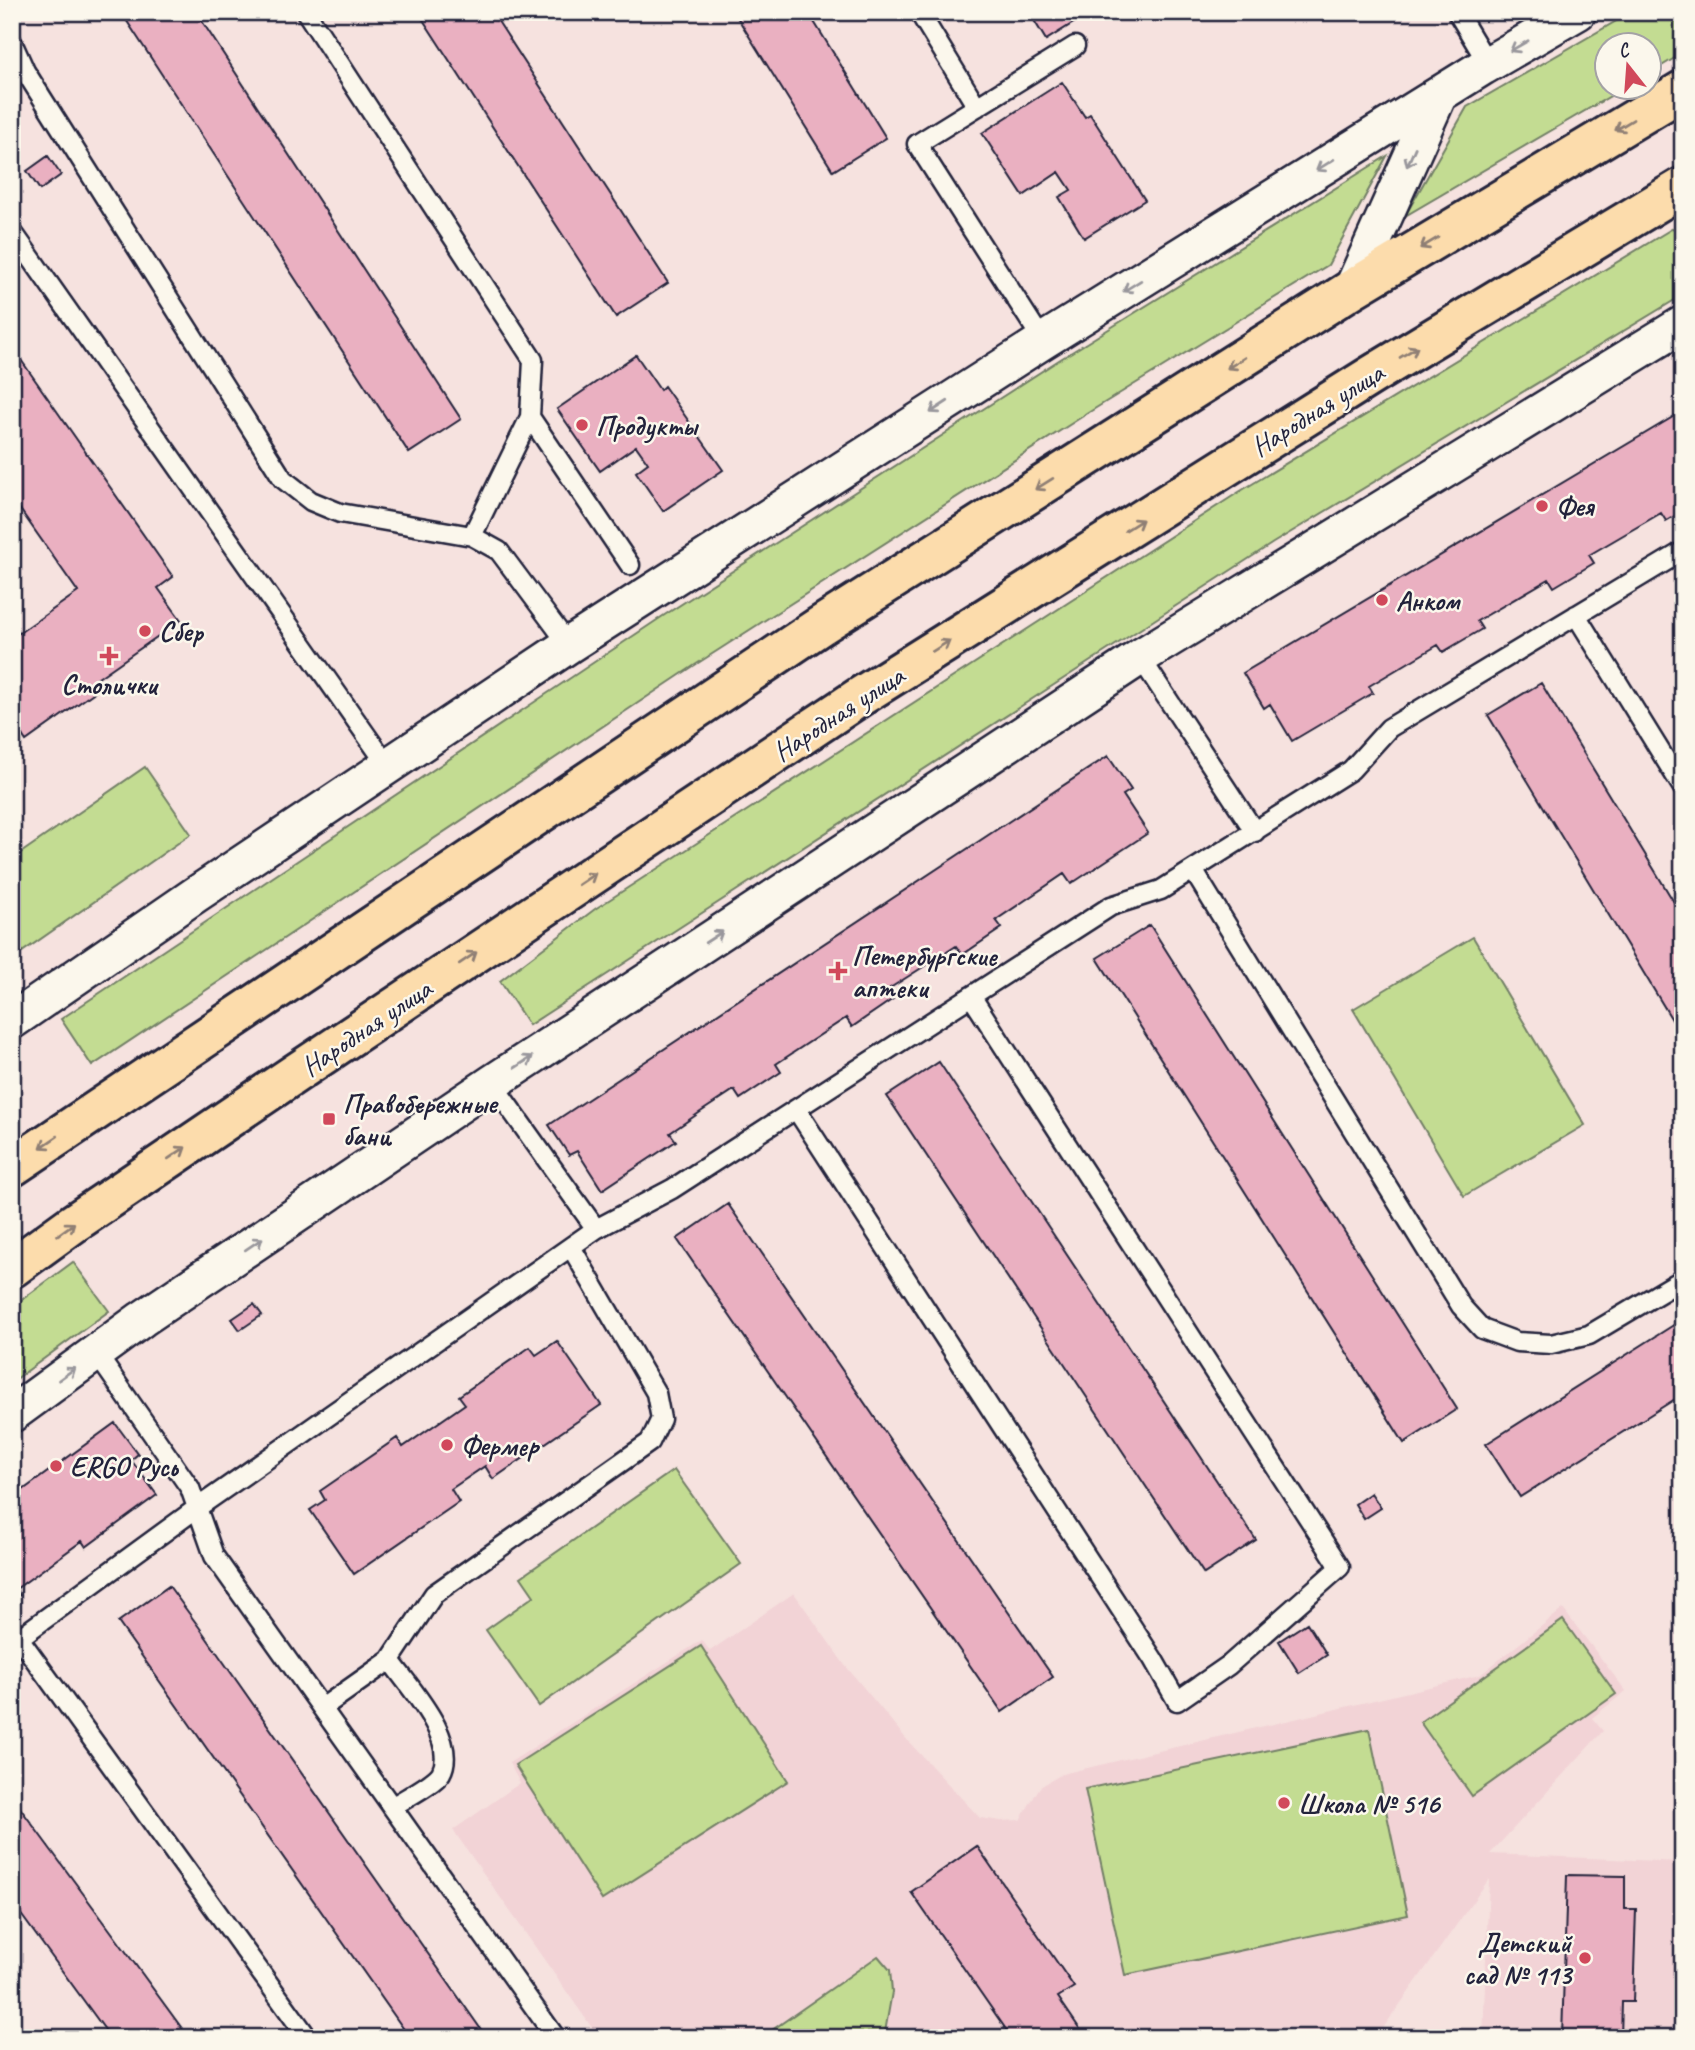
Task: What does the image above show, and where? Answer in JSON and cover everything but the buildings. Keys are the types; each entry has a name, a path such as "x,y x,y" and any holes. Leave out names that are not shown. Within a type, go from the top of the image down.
{"main road":[{"path":"12,1167 820,626 1352,289 1683,90"},
{"name":"Народная улица","path":"12,1268 296,1073 861,696 1372,375 1683,187"}],"street":[{"path":"12,1021 569,645 1043,341 1439,94 1578,12"},
{"path":"1352,289 1439,94"},
{"path":"12,1414 153,1312 492,1083 1140,657 1683,324"}],"lane":[{"path":"306,12 533,360 530,417 472,536"},
{"path":"919,12 977,107"},
{"path":"1457,12 1488,64"},
{"path":"12,42 25,71 283,479 311,501 340,513 472,536 499,551 569,645"},
{"path":"1043,341 917,144 1075,46"},
{"path":"12,231 388,766"},
{"path":"530,417 630,565"},
{"path":"308,2038 16,1640 197,1508 596,1229 672,1189 1111,906 1161,890 1255,832 1351,770 1389,728 1683,551"},
{"path":"1576,615 1683,788"},
{"path":"1140,657 1255,832"},
{"path":"1193,870 1461,1306 1482,1329 1517,1342 1540,1344 1589,1335 1683,1279"},
{"path":"796,1109 1153,1659 1177,1701 1230,1665 1340,1567 971,996"},
{"path":"492,1083 596,1229"},
{"path":"322,1708 390,1660 434,1594 650,1441 661,1419 656,1393 571,1247"},
{"path":"96,1353 190,1488 214,1556 556,2038"},
{"path":"390,1660 441,1732 445,1760 440,1774 393,1807"}],"shaded area":[{"name":"Школа № 516","path":"794,1593 844,1664 908,1741 980,1818 1001,1821 1020,1820 1040,1787 1062,1774 1480,1675 1563,1609 1626,1691 1592,1718 1603,1731 1490,1854 1683,1862 1683,2038 1483,2038 1489,1879 1376,2038 595,2038 595,2032 453,1830 520,1783 509,1763 702,1640 710,1651"}],"green space":[{"path":"1632,12 1683,12 1683,53 1664,65 1664,32 1597,32"},
{"path":"1594,34 1594,102 1600,102 1405,216 1467,107"},
{"path":"1387,156 1328,265 1091,411 695,665 92,1066 61,1019 663,616 1059,360"},
{"path":"1683,222 1683,295 1273,543 529,1025 500,981 595,909 1239,492"},
{"path":"145,767 191,834 12,959 12,859"},
{"path":"1473,937 1585,1125 1464,1196 1353,1009"},
{"path":"73,1262 109,1311 12,1382 12,1307"},
{"path":"674,1470 741,1564 539,1706 486,1630 534,1596 521,1577"},
{"path":"1563,1620 1616,1694 1472,1796 1420,1722"},
{"path":"701,1646 788,1781 602,1900 515,1765"},
{"path":"1369,1729 1408,1915 1125,1975 1085,1789"},
{"path":"878,1956 890,1970 892,1992 884,2038 772,2038 768,2033"}],"place":[{"name":"Продукты","path":"582,425"},
{"name":"Фея","path":"1542,506"},
{"name":"Анком","path":"1382,600"},
{"name":"Сбер","path":"145,631"},
{"name":"Столички","path":"109,656"},
{"name":"Петербургские аптеки","path":"838,971"},
{"name":"Правобережные бани","path":"329,1119"},
{"name":"Фермер","path":"447,1445"},
{"name":"ERGO Русь","path":"56,1466"},
{"name":"Школа № 516","path":"1284,1803"},
{"name":"Детский сад № 113","path":"1585,1958"}]}
